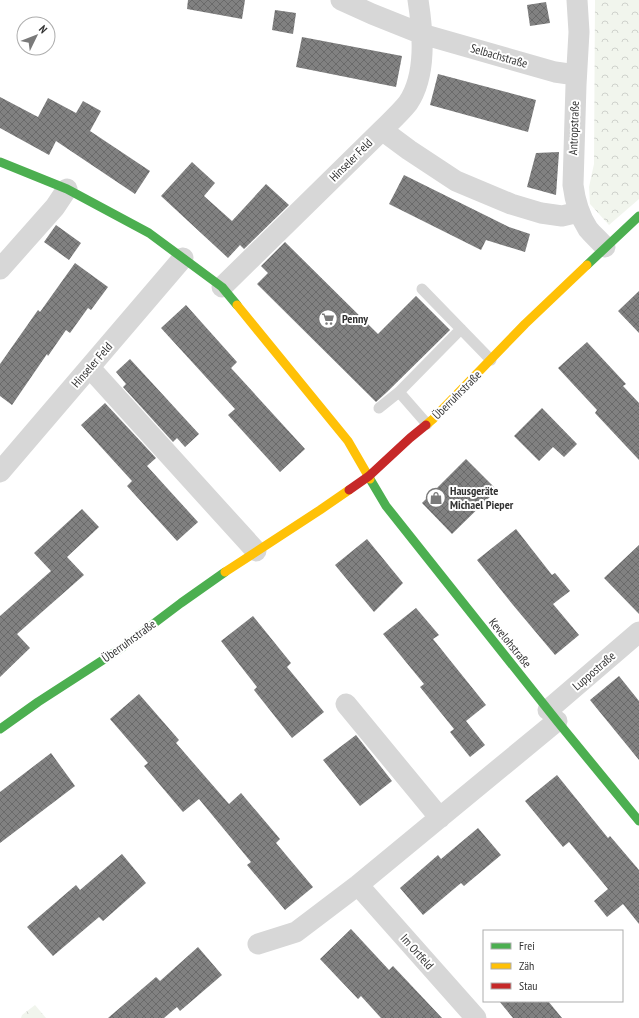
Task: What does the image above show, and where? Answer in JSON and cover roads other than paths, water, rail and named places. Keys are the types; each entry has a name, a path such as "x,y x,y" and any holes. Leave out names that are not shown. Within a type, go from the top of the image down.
{"street":[{"name":"Selbachstraße","path":"341,0 422,34 555,72 576,75"},
{"path":"418,0 422,34 422,51 419,74 415,89 408,103 388,123 409,150 456,181 512,204 541,213 562,216 579,212"},
{"name":"Antropstraße","path":"577,0 579,32 576,75 573,185 575,200 579,212 588,229 605,247"},
{"name":"Hinseler Feld","path":"222,287 388,123"},
{"path":"0,162 67,189 149,233 222,287 348,441 369,476"},
{"path":"0,269 55,207 67,189"},
{"name":"Überruhrstraße","path":"0,729 38,702 120,649 226,571 320,510 369,476 433,419 525,324 639,216"},
{"name":"Hinseler Feld","path":"0,472 183,258"},
{"path":"90,368 256,551"},
{"name":"Kevelohstraße","path":"369,476 386,506 639,822"},
{"name":"Luppostraße","path":"553,716 639,632"},
{"path":"346,704 440,818"},
{"path":"258,944 296,932 358,885 440,818 553,716"},
{"name":"Im Ortfeld","path":"358,885 476,1018"}],"lane":[{"path":"422,289 491,360"},
{"path":"380,408 399,392 461,329"},
{"path":"399,392 427,424"}],"place":[{"name":"Penny","path":"328,319"},
{"name":"Hausgeräte Michael Pieper","path":"436,498"}]}
